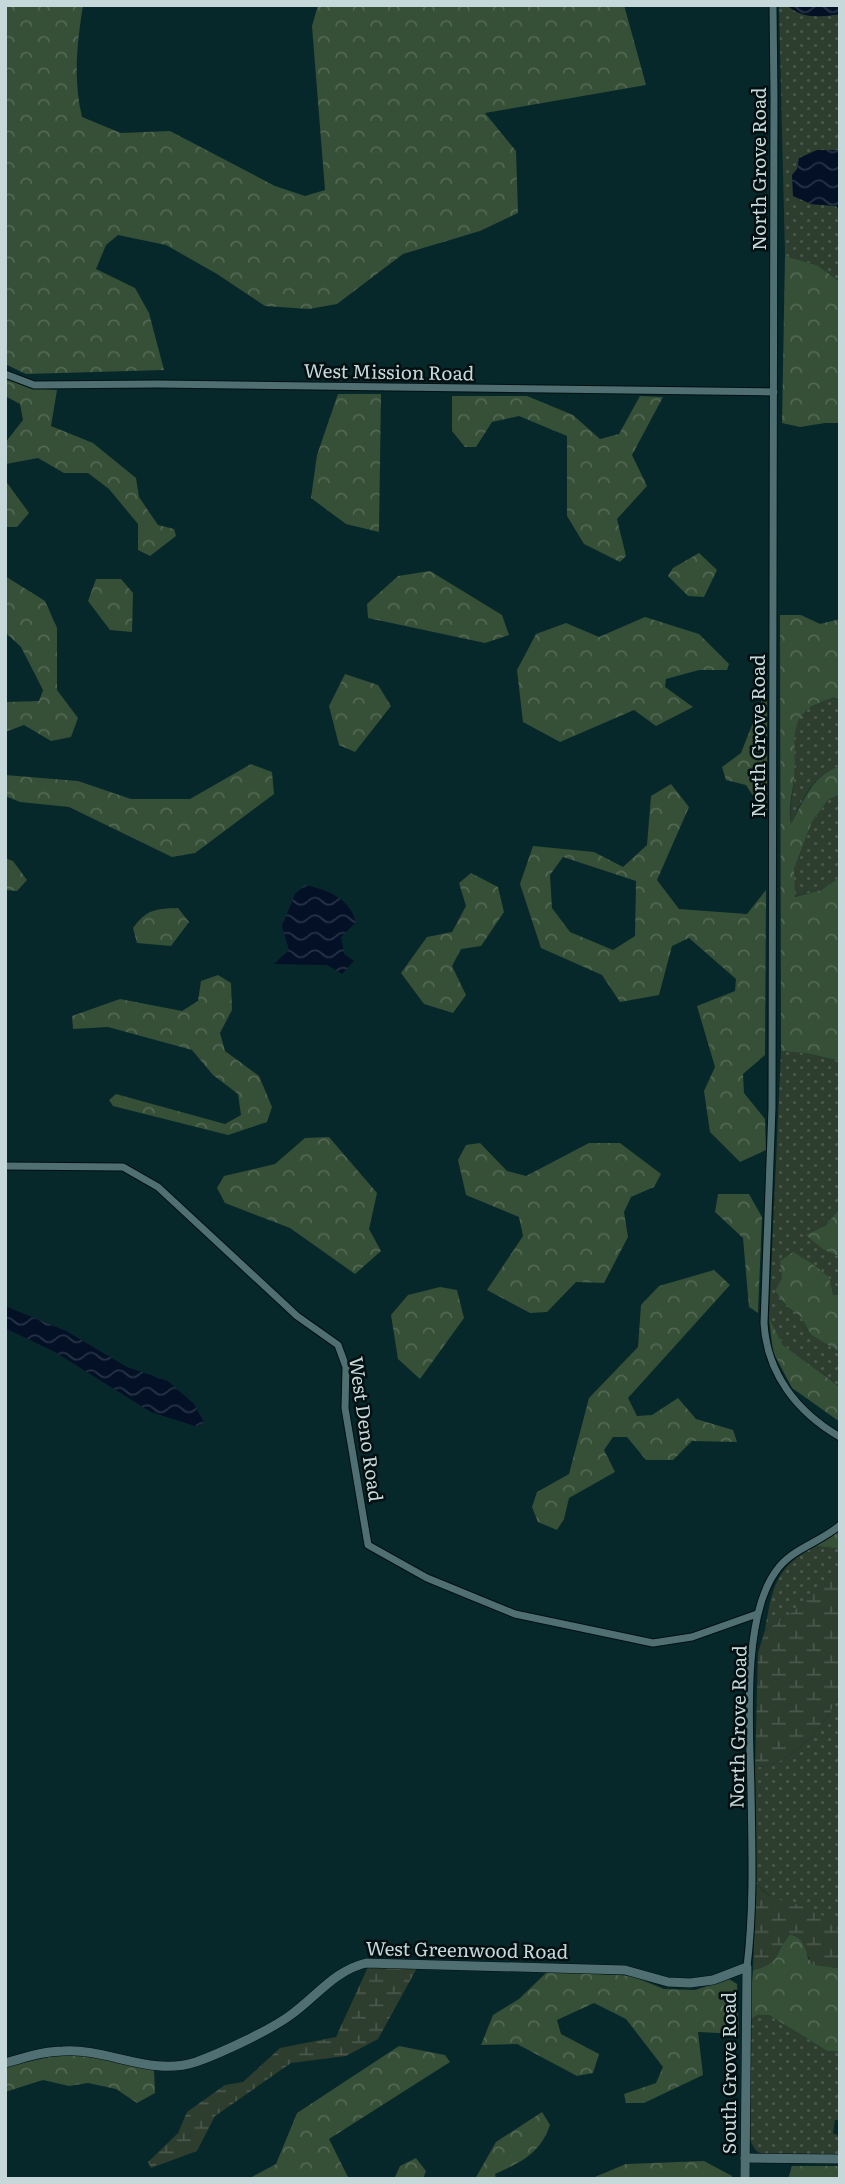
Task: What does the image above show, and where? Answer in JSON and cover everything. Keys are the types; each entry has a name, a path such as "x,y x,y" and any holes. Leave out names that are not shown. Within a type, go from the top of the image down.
{"street":[{"name":"North Grove Road","path":"773,5 772,1108 764,1323 765,1344 786,1390 803,1411 840,1437"},
{"name":"West Mission Road","path":"5,374 34,385 774,392"},
{"name":"West Deno Road","path":"5,1166 123,1167 158,1187 297,1316 338,1345 346,1367 345,1408 368,1545 427,1577 514,1614 653,1643 692,1637 757,1614"},
{"name":"North Grove Road","path":"747,1967 752,1902 752,1649 757,1614 764,1592 783,1561 840,1525"},
{"name":"West Greenwood Road","path":"5,2063 64,2050 155,2066 195,2062 290,2016 335,1976 351,1967 366,1963 625,1970 668,1982 690,1983 713,1980 747,1967"},
{"name":"South Grove Road","path":"746,2179 747,1967"},
{"path":"745,2158 840,2159"}],"green space":[{"path":"5,5 83,5 77,61 82,117 121,133 170,131 275,186 305,196 325,190 312,26 318,5 624,5 646,85 485,113 516,151 518,213 480,231 403,254 337,304 309,309 265,306 166,245 118,235 106,245 96,269 135,288 149,313 164,370 26,374 5,364"},
{"path":"779,5 787,5 799,13 812,16 840,14 840,150 817,150 792,176 794,188 811,204 836,206 840,211 840,282 817,265 785,256"},
{"path":"785,256 817,265 840,282 840,423 800,427 782,423"},
{"path":"5,378 30,388 57,390 51,426 93,443 136,478 139,497 158,525 174,529 176,536 150,556 138,550 138,524 109,489 88,473 64,473 38,458 6,464 5,443 23,420 20,404 5,396"},
{"path":"338,394 381,394 379,532 346,524 311,498 317,455"},
{"path":"452,396 527,396 573,415 600,439 619,434 640,396 663,397 632,455 647,486 617,519 626,556 620,562 584,544 567,516 567,436 519,416 492,422 476,447 465,447 452,431"},
{"path":"5,480 29,513 17,527 5,527"},
{"path":"699,553 717,570 704,597 688,596 668,576 673,568"},
{"path":"430,571 502,615 509,635 485,643 368,618 367,604 398,576"},
{"path":"5,576 45,601 57,628 57,690 78,718 71,737 51,741 24,725 5,732 5,702 39,701 43,690 21,647 5,632"},
{"path":"96,579 121,579 133,593 132,632 110,630 88,601"},
{"path":"780,615 801,615 820,624 840,619 840,696 808,709 796,726 790,813 791,824 816,782 822,775 840,766 840,794 828,800 812,822 794,869 795,897 821,890 840,877 840,1061 781,1051"},
{"path":"645,617 699,634 729,664 727,670 699,670 666,679 665,687 693,707 656,726 634,710 560,742 523,722 517,670 536,634 566,623 599,637"},
{"path":"345,674 378,685 391,706 355,752 339,745 329,706"},
{"path":"767,687 767,818 746,785 726,780 722,767 741,753"},
{"path":"840,696 840,766 815,782 791,825 794,725 808,709"},
{"path":"251,764 272,772 274,794 195,853 172,857 69,807 20,802 5,796 5,775 78,781 131,799 190,799"},
{"path":"671,784 689,807 657,880 679,909 747,914 766,890 765,1055 743,1074 744,1093 765,1119 766,1150 740,1162 710,1132 704,1091 715,1067 697,1006 735,991 736,979 689,938 672,946 659,995 620,1002 602,975 541,948 520,884 533,846 594,852 623,867 647,845 651,796","holes":["563,857 636,881 635,936 613,950 570,932 552,908 550,875"]},
{"path":"840,794 840,877 821,890 794,897 794,869 812,822 828,800"},
{"path":"5,858 13,861 27,880 17,891 5,890"},
{"path":"471,873 498,887 504,912 481,946 461,949 452,966 466,995 453,1013 424,1004 401,973 427,937 452,932 466,906 459,883"},
{"path":"178,908 189,922 171,946 137,943 133,928 143,917 157,910"},
{"path":"218,975 231,983 232,1010 220,1033 225,1051 259,1076 272,1107 267,1122 228,1135 113,1106 109,1100 116,1094 225,1124 241,1115 238,1094 213,1075 192,1050 108,1027 73,1029 72,1016 120,999 182,1011 198,1001 201,981"},
{"path":"781,1051 840,1061 840,1208 825,1226 824,1250 840,1257 840,1294 833,1295 781,1261 789,1308 801,1317 811,1335 840,1352 840,1387 783,1345 769,1318"},
{"path":"329,1137 377,1193 369,1229 381,1251 355,1274 290,1228 225,1203 217,1188 224,1176 275,1164 305,1138"},
{"path":"480,1143 507,1171 526,1176 589,1143 620,1143 661,1174 654,1187 631,1197 624,1212 628,1237 604,1283 576,1282 547,1312 530,1313 487,1290 523,1236 519,1217 466,1195 458,1160 466,1145"},
{"path":"718,1194 749,1194 762,1217 758,1313 749,1307 743,1238 715,1212"},
{"path":"840,1208 840,1257 824,1250 806,1235 825,1226"},
{"path":"793,1252 829,1277 833,1295 840,1294 840,1352 811,1335 801,1317 789,1308 775,1291 782,1278 780,1261"},
{"path":"714,1270 730,1285 628,1398 637,1416 652,1415 678,1398 696,1419 733,1430 737,1442 692,1441 673,1460 646,1460 627,1437 613,1437 604,1450 615,1472 569,1498 564,1519 557,1530 538,1522 532,1507 537,1492 569,1474 589,1398 638,1347 641,1305 659,1286"},
{"path":"440,1287 457,1290 464,1318 420,1379 398,1359 391,1315 408,1295"},
{"path":"769,1318 783,1345 840,1387 840,1422 792,1388 773,1352"},
{"path":"840,1526 840,1549 816,1546"},
{"path":"816,1546 840,1549 840,1564 834,1574 806,1602 765,1630 770,1602 778,1580 792,1562"},
{"path":"840,1565 840,1694 823,1722 800,1748 779,1761 755,1768 758,1653 765,1630 805,1601"},
{"path":"840,1694 840,1940 833,1927 823,1918 774,1898 764,1891 756,1880 755,1768 779,1761 800,1748 823,1722"},
{"path":"756,1880 768,1895 835,1921 840,1940 840,1966 836,1968 813,1965 800,1939 790,1934 774,1960 753,1970"},
{"path":"790,1934 803,1943 808,1959 836,1968 840,1966 840,2052 827,2051 769,2015 758,2015 749,2020 753,1970 772,1961"},
{"path":"368,1967 417,1968 378,2039 346,2056 291,2063 215,2116 197,2151 151,2168 148,2162 178,2133 187,2112 225,2085 243,2082 280,2048 336,2037"},
{"path":"548,1971 632,1976 664,1989 695,1990 729,1979 737,1984 739,2034 698,2032 703,2075 644,2103 626,2103 624,2094 656,2083 663,2067 626,2019 594,2003 557,2020 561,2034 599,2054 593,2073 577,2076 517,2044 481,2045 493,2015 519,1999"},
{"path":"758,2015 769,2015 827,2051 840,2052 840,2120 835,2120 833,2133 840,2137 840,2154 763,2154 753,2146 749,2131 749,2020"},
{"path":"399,2046 445,2055 450,2062 329,2139 349,2179 248,2179 276,2164 297,2113"},
{"path":"62,2054 89,2056 154,2069 155,2093 137,2103 116,2089 88,2083 69,2086 43,2080 5,2092 5,2067"},
{"path":"542,2112 550,2125 535,2150 521,2161 495,2174 496,2179 475,2179 496,2142"},
{"path":"416,2158 426,2171 423,2179 394,2179 400,2166"},
{"path":"704,2161 732,2176 732,2179 590,2179 626,2164"},
{"path":"792,2166 840,2166 840,2179 788,2179"}],"water":[{"path":"787,5 840,5 840,14 805,15"},
{"path":"817,150 840,150 840,211 836,206 811,204 793,196 792,175 797,169 799,158"},
{"path":"305,885 336,896 353,914 356,922 341,937 344,954 354,961 342,974 327,965 274,964 289,950 282,926 295,894"},
{"path":"5,1306 66,1331 127,1367 168,1381 194,1404 204,1422 198,1427 151,1412 55,1352 5,1328"}]}
